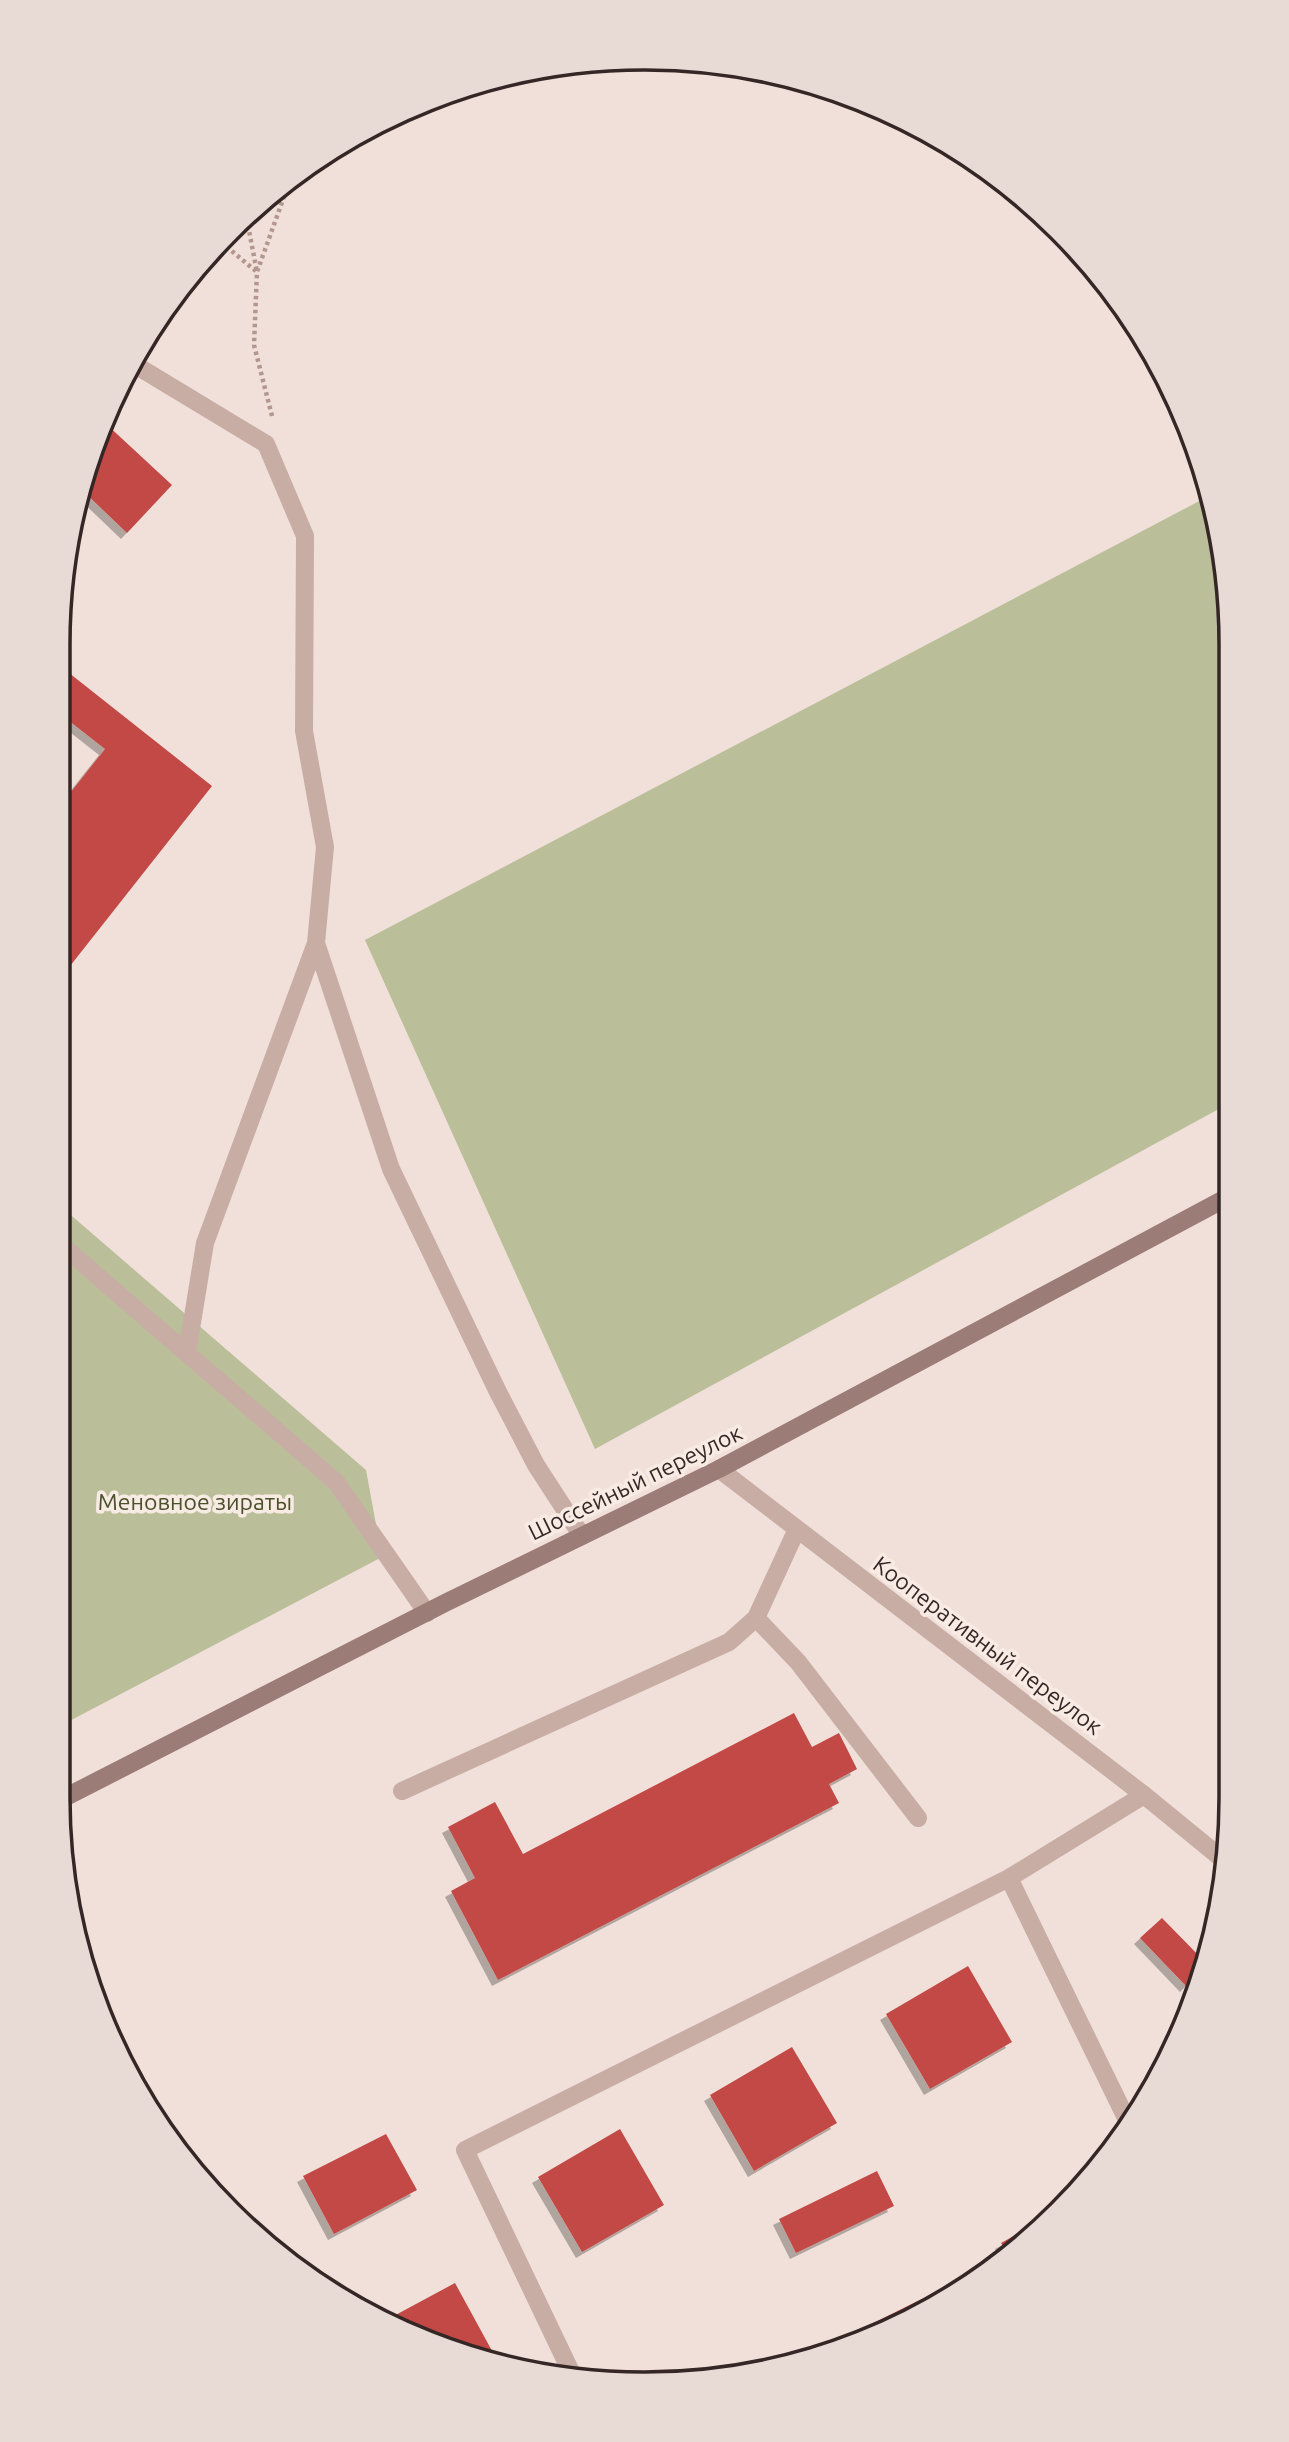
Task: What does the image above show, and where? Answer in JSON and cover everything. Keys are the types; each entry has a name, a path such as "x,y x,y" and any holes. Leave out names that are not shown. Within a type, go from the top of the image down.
{"main road":[{"name":"Шоссейный переулок","path":"70,1795 427,1612 719,1469 1219,1202"}],"street":[{"path":"141,368 266,444 305,536 304,731 325,847 316,943 205,1243 187,1353"},
{"path":"316,943 391,1169 498,1392 536,1465 582,1536"},
{"path":"70,1252 336,1482 427,1612"},
{"name":"Кооперативный переулок","path":"719,1469 1216,1854"},
{"path":"402,1791 729,1642 756,1618 797,1529"},
{"path":"756,1618 798,1662 918,1818"},
{"path":"568,2367 465,2150 1009,1878 1144,1796"},
{"path":"1009,1878 1124,2114"}],"path":[{"path":"257,272 283,199"},
{"path":"249,229 257,272 254,345 274,422"},
{"path":"229,248 257,272"}],"green space":[{"path":"1200,501 1208,532 1218,607 1219,1109 595,1449 365,940"},
{"name":"Меновное зираты","path":"70,1214 366,1470 382,1557 70,1721"}],"building":[{"path":"112,430 172,485 127,533 90,497"},
{"path":"70,674 212,786 70,966 70,793 105,749 70,722"},
{"path":"794,1713 812,1747 839,1733 857,1769 829,1784 839,1803 498,1980 451,1891 475,1878 448,1827 495,1802 523,1854"},
{"path":"1162,1918 1197,1954 1188,1984 1186,1986 1140,1938"},
{"path":"968,1966 1012,2042 930,2089 886,2014"},
{"path":"792,2047 837,2123 754,2171 710,2095"},
{"path":"620,2129 664,2205 582,2252 538,2177"},
{"path":"386,2134 417,2190 334,2234 303,2176"},
{"path":"877,2171 894,2206 796,2253 779,2219"},
{"path":"455,2283 492,2351 460,2342 395,2315"},
{"path":"932,2294 899,2313 860,2330"}]}
